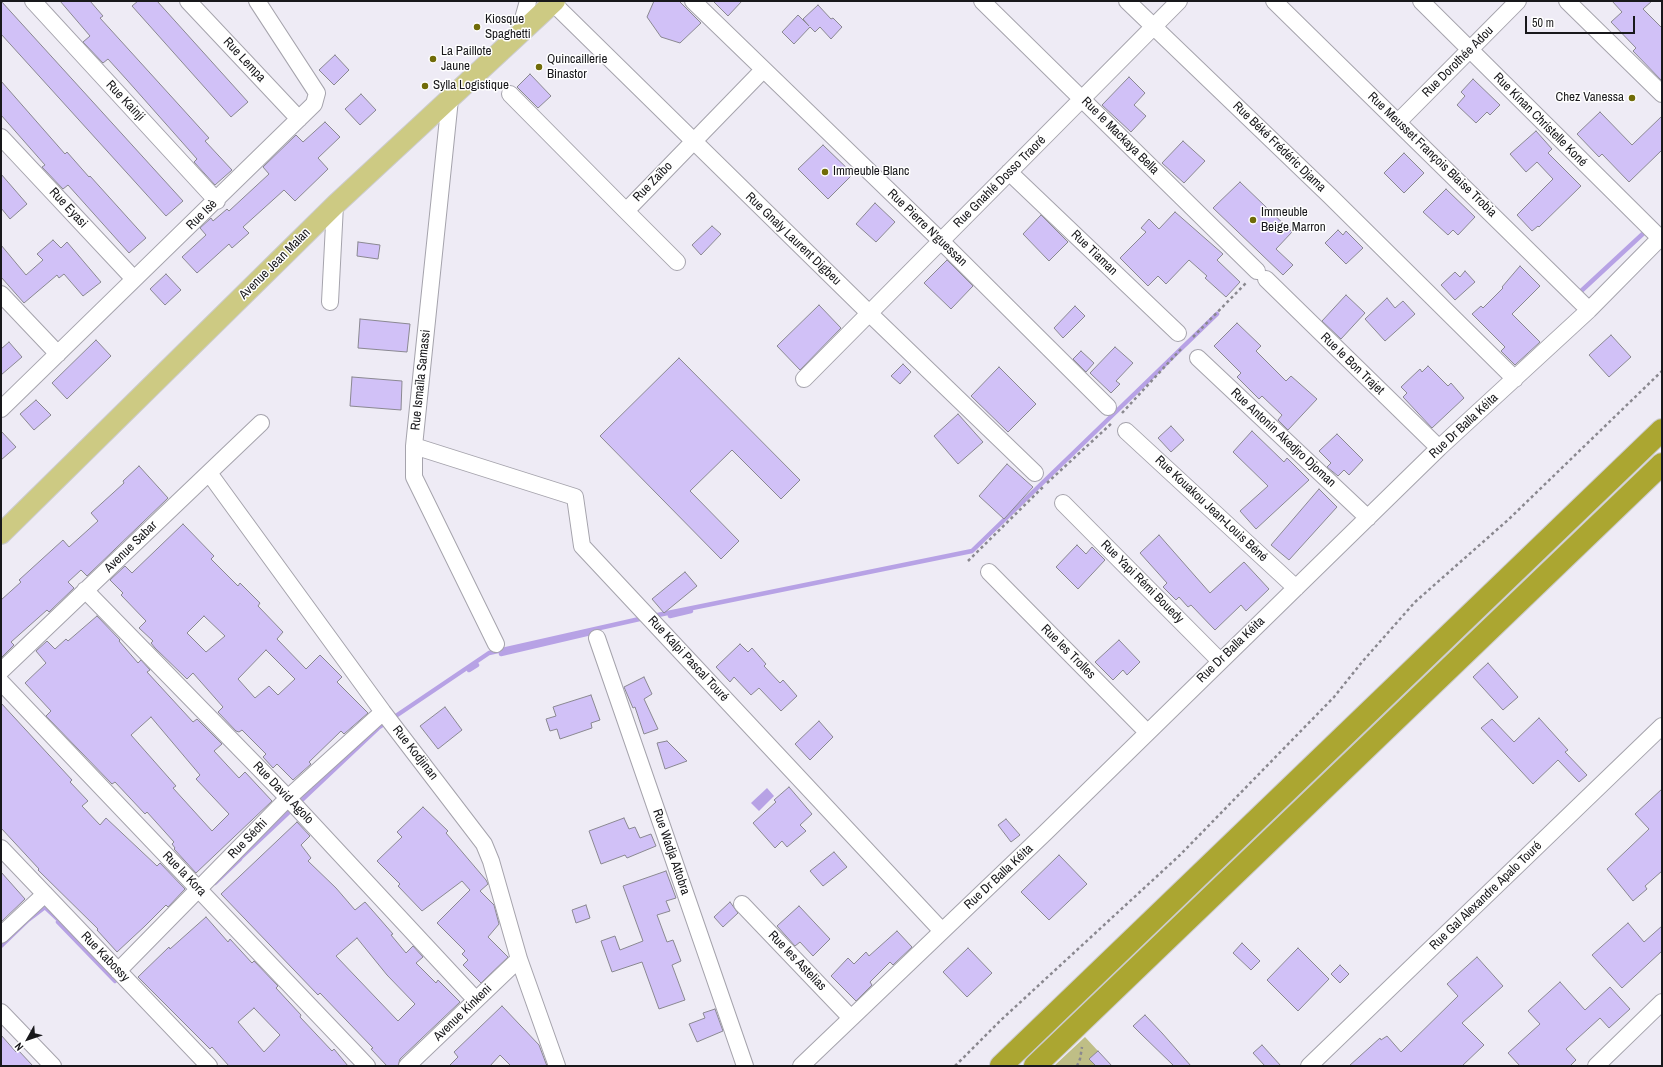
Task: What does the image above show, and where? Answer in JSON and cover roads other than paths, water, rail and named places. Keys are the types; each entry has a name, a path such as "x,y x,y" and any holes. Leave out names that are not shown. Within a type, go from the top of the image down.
{"highway":[{"path":"1001,1066 1662,430"},
{"path":"1035,1066 1662,464"}],"main road":[{"name":"Avenue Jean Malan","path":"1,534 335,205 554,2"}],"street":[{"name":"Rue Kainji","path":"33,1 217,201"},
{"name":"Rue Lempa","path":"188,1 299,118"},
{"name":"Rue Isè","path":"1,409 134,279 217,201 314,104 317,93 257,1"},
{"name":"Rue Pierre N'guessan","path":"693,1 762,70 941,241 1108,407"},
{"name":"Rue le Mackaya Bella","path":"982,1 1261,275"},
{"name":"Rue Béké Frédéric Djama","path":"1127,1 1330,196 1515,379"},
{"name":"Rue Gnahlé Dosso Traoré","path":"804,379 1179,1"},
{"name":"Rue Meusset François Blaise Trobia","path":"1274,1 1589,310"},
{"name":"Rue Kinan Christelle Koné","path":"1421,1 1661,237"},
{"name":"Rue Dorothée Adou","path":"1398,122 1518,1"},
{"path":"1567,1 1662,94"},
{"path":"519,33 527,2"},
{"name":"Rue Gnaly Laurent Digbeu","path":"554,2 869,314 1035,473"},
{"name":"Rue Zaïbo","path":"510,94 626,211 762,70"},
{"name":"Rue Ismaïla Samassi","path":"450,99 414,446 414,477 496,644"},
{"name":"Rue Eyasi","path":"1,137 134,279"},
{"name":"Rue Tiaman","path":"1009,172 1186,338"},
{"path":"330,302 335,205"},
{"path":"626,211 677,262"},
{"name":"Rue Dr Balla Kéita","path":"801,1066 1046,832 1220,660 1439,448 1589,310 1661,237"},
{"name":"Rue le Bon Trajet","path":"1261,275 1439,448"},
{"path":"1,294 58,354"},
{"name":"Rue Antonin Akedjro Djoman","path":"1198,358 1368,518"},
{"name":"Avenue Sabar","path":"1,671 261,423"},
{"name":"Rue Kouakou Jean-Louis Béné","path":"1126,431 1296,588"},
{"name":"Rue Kalpi Pascal Touré","path":"414,446 575,497 582,546 942,930"},
{"name":"Rue Kodjinan","path":"208,473 383,712 484,844 491,861 519,959 557,1066"},
{"name":"Rue Yapi Rémi Bouedy","path":"1063,503 1220,660"},
{"name":"Rue les Trolles","path":"989,572 1147,732"},
{"name":"Rue David Agolo","path":"85,590 288,798 476,1000"},
{"name":"Rue Wadja Attobra","path":"597,638 745,1066"},
{"name":"Rue la Kora","path":"1,682 366,1066"},
{"name":"Rue Séchi","path":"118,971 288,798 383,712"},
{"name":"Rue Gal Alexandre Apalo Touré","path":"1309,1066 1662,726"},
{"name":"Rue Kabossy","path":"1,848 209,1066"},
{"path":"1,935 45,894"},
{"name":"Rue les Astelias","path":"742,904 851,1018"},
{"name":"Avenue Kinkeni","path":"407,1066 519,959"},
{"path":"1596,1066 1662,1002"},
{"path":"1,1012 53,1066"}],"waterway":[{"path":"1579,293 1647,230"},
{"path":"653,616 972,551 1217,314"},
{"path":"670,616 691,611"},
{"path":"238,860 378,728 489,653 644,618"},
{"path":"501,654 595,632"},
{"path":"469,670 477,665"},
{"path":"215,883 240,859"},
{"path":"1,946 28,920 45,907 62,923"},
{"path":"58,922 115,981"}],"place":[{"name":"Kiosque Spaghetti","path":"477,27"},
{"name":"La Paillote Jaune","path":"433,59"},
{"name":"Quincaillerie Binastor","path":"539,67"},
{"name":"Sylla Logistique","path":"425,86"},
{"name":"Chez Vanessa","path":"1632,98"},
{"name":"Immeuble Blanc","path":"825,172"},
{"name":"Immeuble Beige Marron","path":"1253,220"}]}
